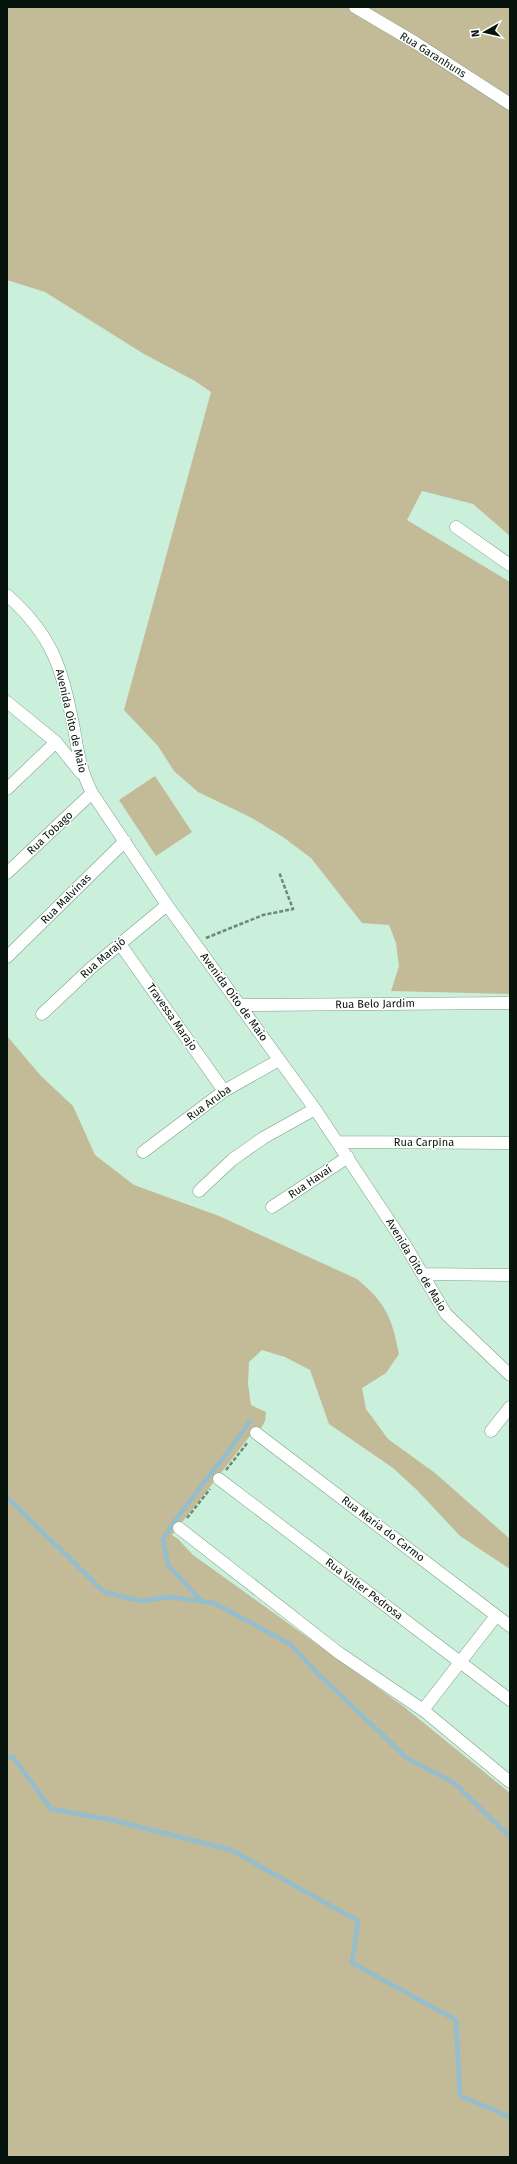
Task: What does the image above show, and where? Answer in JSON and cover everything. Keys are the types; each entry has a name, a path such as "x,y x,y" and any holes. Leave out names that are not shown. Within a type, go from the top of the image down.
{"street":[{"name":"Rua Garanhuns","path":"356,7 416,43 510,104"},
{"path":"456,527 510,565"},
{"name":"Avenida Oito de Maio","path":"7,595 22,609 52,648 67,696 83,776 92,793 167,905 241,1005 348,1157 423,1274 446,1314 510,1375"},
{"path":"7,702 56,742 83,776"},
{"path":"7,789 56,742"},
{"name":"Rua Tobago","path":"7,873 92,793"},
{"name":"Rua Malvinas","path":"7,957 125,841"},
{"name":"Rua Marajó","path":"42,1014 120,944 167,905"},
{"name":"Travessa Marajo","path":"120,944 224,1091"},
{"name":"Rua Belo Jardim","path":"241,1005 510,1003"},
{"name":"Rua Aruba","path":"143,1152 224,1091 279,1060"},
{"path":"199,1191 232,1160 263,1138 315,1109"},
{"name":"Rua Carpina","path":"337,1142 510,1143"},
{"name":"Rua Havaí","path":"272,1207 348,1157"},
{"path":"423,1274 510,1275"},
{"path":"491,1431 510,1407"},
{"name":"Rua Maria do Carmo","path":"256,1433 510,1626"},
{"name":"Rua Valter Pedrosa","path":"219,1479 510,1700"},
{"path":"179,1528 339,1654 423,1710 510,1782"},
{"path":"423,1710 496,1616"}],"path":[{"path":"195,943 262,916 293,909 279,872"}],"shaded area":[{"path":"7,7 510,7 510,536 473,504 422,491 407,520 510,582 510,994 391,991 399,966 396,943 389,925 362,923 311,858 283,837 252,818 198,792 174,771 158,746 124,710 211,392 195,381 144,354 45,292 7,280"},
{"path":"155,776 192,832 156,856 119,800"},
{"path":"7,1036 41,1076 73,1106 95,1155 134,1185 219,1216 357,1279 375,1296 386,1312 394,1330 399,1354 386,1373 362,1388 366,1409 388,1439 435,1473 510,1539 510,1569 460,1536 417,1490 393,1468 329,1424 310,1370 285,1357 262,1350 249,1362 248,1384 251,1405 266,1412 265,1421 261,1428 257,1427 172,1535 178,1539 193,1555 403,1706 510,1793 510,2157 7,2157"}],"waterway":[{"path":"202,1602 168,1565 163,1539 250,1421"},
{"path":"7,1497 104,1592 141,1601 170,1597 214,1603 290,1644 317,1673 407,1758 454,1783 510,1837"},
{"path":"7,1758 13,1757 51,1809 112,1820 231,1850 358,1921 352,1963 456,2020 460,2096 510,2117"}]}
